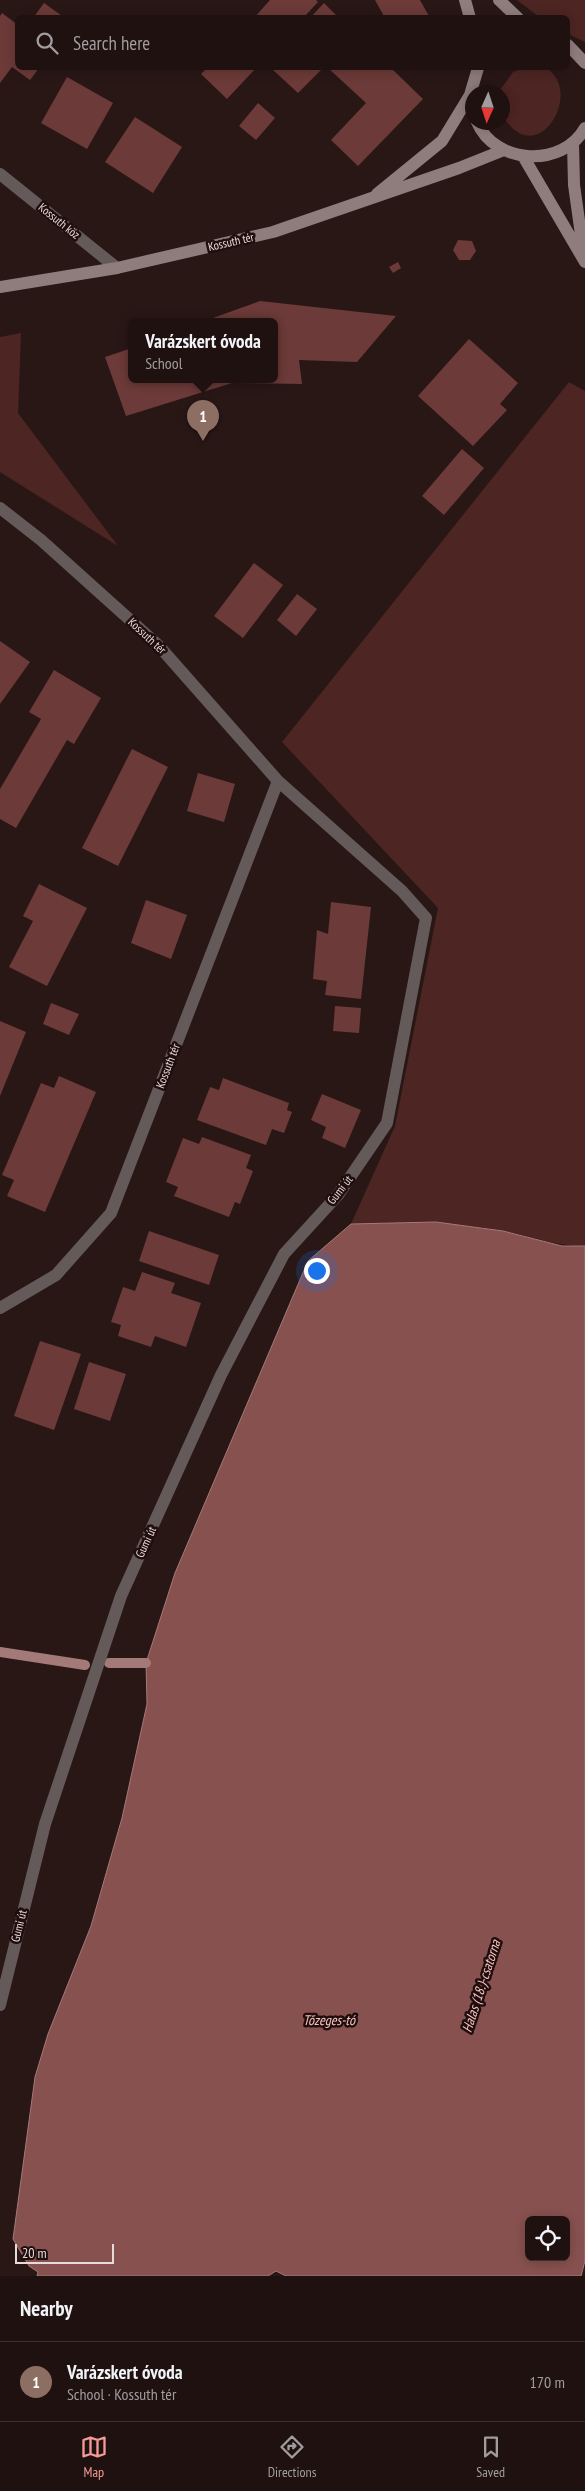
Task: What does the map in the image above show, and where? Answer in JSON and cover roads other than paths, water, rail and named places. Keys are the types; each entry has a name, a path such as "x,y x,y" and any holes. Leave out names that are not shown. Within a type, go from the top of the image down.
{"main road":[{"path":"465,0 469,15"},
{"path":"499,0 515,15"},
{"path":"570,47 585,62"},
{"path":"473,85 477,70"},
{"path":"369,200 442,141 465,103"},
{"path":"483,130 489,139 504,150 523,156 549,154 573,143 585,128"},
{"path":"573,143 574,185 585,261"},
{"name":"Kossuth tér","path":"0,287 118,268 273,232 369,200 504,150"},
{"path":"523,156 585,261"}],"street":[{"name":"Kossuth köz","path":"0,174 118,268"},
{"name":"Kossuth tér","path":"0,508 41,540 159,646 278,781 402,891 426,918 387,1123"},
{"name":"Kossuth tér","path":"0,1308 56,1274 111,1213 278,781"},
{"name":"Gumi út","path":"0,2005 45,1824 125,1587 221,1375 284,1254 338,1195 387,1123"}],"water":[{"name":"Tőzeges-tó","path":"436,1222 503,1231 562,1246 585,1246 585,2261 581,2276 286,2276 276,2271 268,2276 37,2276 38,2272 29,2266 13,2239 35,2077 48,2034 91,1926 122,1818 147,1704 146,1663 175,1573 308,1261 351,1224"}],"waterway":[{"path":"0,1652 85,1665"},
{"path":"109,1663 146,1663"}],"place":[{"name":"Varázskert óvoda","path":"203,441"}],"water label":[{"name":"Halas (18.)-csatorna","path":"481,1986"}]}
